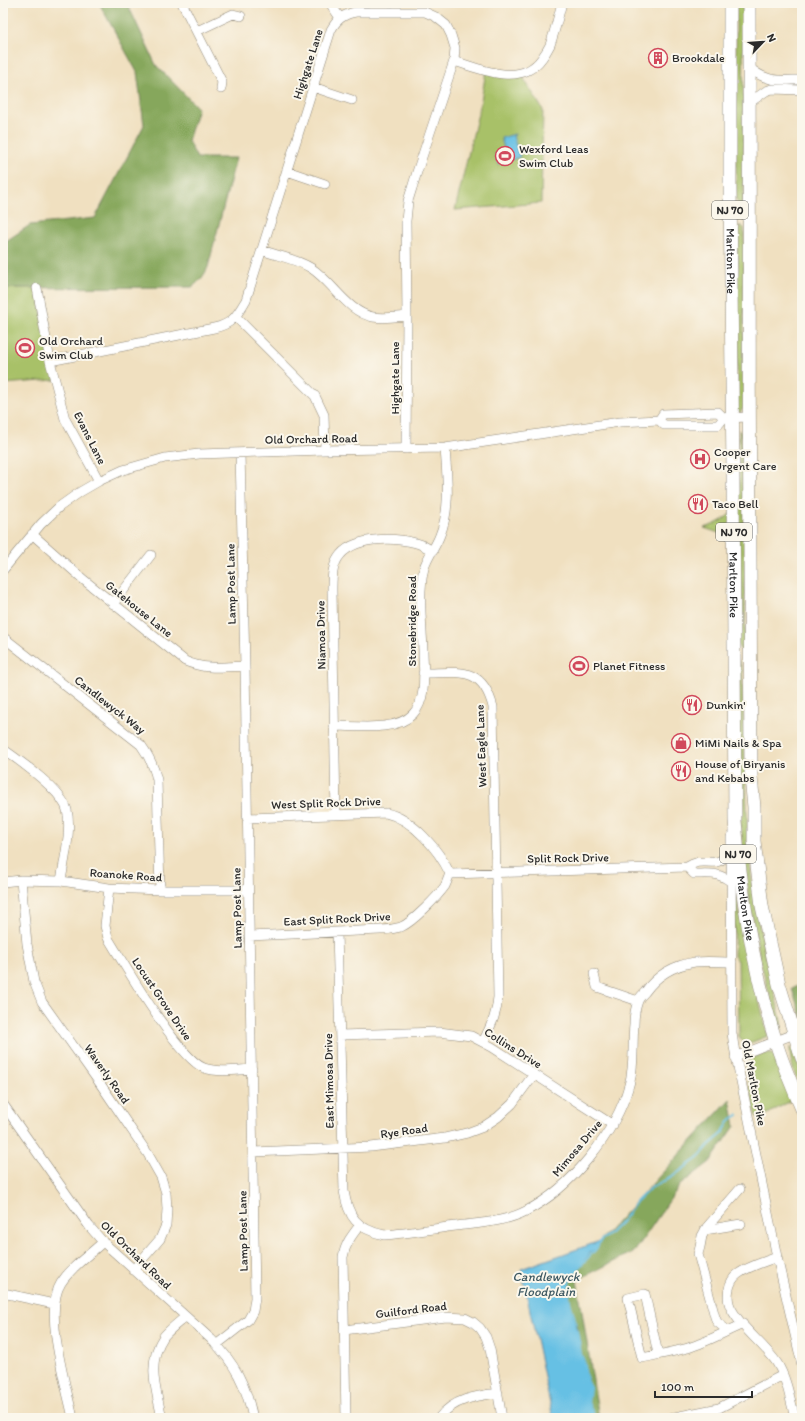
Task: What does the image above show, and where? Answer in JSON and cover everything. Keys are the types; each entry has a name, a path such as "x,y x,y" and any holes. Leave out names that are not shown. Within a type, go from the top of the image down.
{"highway":[{"name":"Marlton Pike","path":"730,3 728,418 734,646 735,821 739,868 748,928 764,1002 775,1040 802,1110"},
{"name":"Marlton Pike","path":"749,3 750,677 751,777 754,807 754,841 762,906 779,984 798,1032 802,1058"},
{"path":"734,646 746,660 750,677"}],"street":[{"path":"182,3 222,82 220,89"},
{"path":"330,3 340,18"},
{"path":"454,61 500,74 521,74 534,67 549,46 562,3"},
{"name":"Highgate Lane","path":"50,361 214,328 226,325 236,317 246,300 331,30 335,23 349,13 356,12 425,12 436,17 446,26 452,35 455,48 454,61 416,172 408,201 406,221 406,449"},
{"path":"197,31 233,14 241,16"},
{"path":"749,67 764,78 773,80 802,80"},
{"path":"313,87 352,100"},
{"path":"749,103 766,91 772,89 802,90"},
{"path":"287,171 325,184"},
{"path":"262,250 311,268 355,309 364,314 385,318 407,316"},
{"name":"Evans Lane","path":"37,288 50,361 65,419 99,481"},
{"path":"236,317 316,396 324,415 325,450"},
{"name":"Old Orchard Road","path":"3,570 32,534 59,507 80,492 99,481 128,468 165,458 181,455 444,448 620,422 659,420 664,425 718,425 728,418 749,417"},
{"name":"Stonebridge Road","path":"334,726 387,726 405,720 413,714 422,697 424,673 421,587 424,568 441,535 447,509 444,448"},
{"name":"Lamp Post Lane","path":"216,1345 248,1320 253,1311 255,1298 254,1152 240,453"},
{"name":"Gatehouse Lane","path":"32,534 84,580 185,661 195,666 206,668 245,666"},
{"name":"Niamoa Drive","path":"336,815 332,577 334,566 338,557 345,550 354,544 364,541 404,540 418,543 433,550"},
{"path":"113,604 151,554"},
{"name":"Candlewyck Way","path":"3,637 141,745 150,756 157,780 160,890"},
{"name":"West Eagle Lane","path":"424,673 465,673 475,677 483,684 490,694 493,707 497,1008 494,1019 483,1042"},
{"path":"3,748 56,791 63,800 67,809 68,835 61,881"},
{"name":"Old Marlton Pike","path":"735,800 731,854 732,1033 735,1057 777,1257 802,1364"},
{"name":"West Split Rock Drive","path":"247,818 386,813 395,815 404,820 424,837 444,860 450,874"},
{"name":"Split Rock Drive","path":"450,874 687,867 694,862 716,862 723,860 731,854"},
{"name":"Split Rock Drive","path":"687,867 694,874 716,873 731,882"},
{"name":"East Split Rock Drive","path":"249,936 394,929 403,926 415,918 444,886 450,874"},
{"name":"Roanoke Road","path":"3,882 21,880 61,881 109,888 160,890 248,890"},
{"name":"Waverly Road","path":"21,880 27,944 34,982 42,1002 148,1154 161,1177 167,1209 166,1225 160,1239 133,1270"},
{"name":"Locust Grove Drive","path":"109,888 105,926 108,938 160,1019 180,1047 195,1063 203,1068 216,1071 252,1069"},
{"name":"East Mimosa Drive","path":"337,932 344,1191 346,1204 350,1214 360,1226"},
{"name":"Mimosa Drive","path":"360,1226 371,1232 384,1235 496,1221 514,1216 539,1204 560,1188 602,1142 623,1105 630,1084 634,1058 634,1026 638,1001 654,981 673,968 697,962 732,962"},
{"path":"594,974 597,987 638,1001"},
{"name":"Collins Drive","path":"340,1035 440,1032 471,1036 483,1042 613,1125"},
{"path":"735,1057 798,1032"},
{"name":"Rye Road","path":"254,1152 371,1148 445,1138 472,1131 483,1127 498,1117 512,1104 534,1074"},
{"name":"Old Orchard Road","path":"3,1104 85,1220 103,1242 216,1345 238,1373 250,1401 254,1418"},
{"path":"728,1331 717,1322 715,1317 698,1254 701,1239 705,1230 740,1189"},
{"path":"705,1230 741,1224"},
{"path":"346,1418 343,1257 348,1241 360,1226"},
{"path":"72,1418 57,1342 54,1314 55,1296 68,1274 103,1242"},
{"path":"777,1257 744,1270 736,1276 731,1281 729,1287 728,1301 735,1315 768,1350 783,1375 792,1418"},
{"path":"3,1293 54,1304"},
{"path":"658,1354 645,1294 628,1298 642,1358 687,1348 743,1324"},
{"path":"162,1418 154,1376 154,1360 165,1335 185,1317"},
{"name":"Guilford Road","path":"344,1330 446,1317 465,1318 480,1328 486,1337 490,1349 502,1418"},
{"path":"670,1418 719,1408 783,1375"},
{"path":"439,1418 449,1408 462,1401 475,1396 498,1393"}],"green space":[{"path":"99,3 127,3 156,65 198,108 188,141 197,158 236,158 208,267 202,278 192,287 3,288 3,243 30,225 95,218 144,125 137,72"},
{"path":"736,3 743,3 744,200 740,205 736,198"},
{"name":"Wexford Leas Swim Club","path":"486,71 521,74 543,110 541,203 455,210 481,101"},
{"path":"740,225 744,228 744,407 739,413 737,411 737,232"},
{"name":"Old Orchard Swim Club","path":"3,288 37,288 55,380 3,384"},
{"path":"739,430 741,432 745,534 745,656 738,646"},
{"path":"734,510 727,539 719,533 704,528 720,521"},
{"path":"739,660 742,670 748,842 753,893 765,954 781,1020 781,1030 778,1027 761,963 750,907 743,852 738,791"},
{"path":"735,885 746,947 768,1036 750,1043 743,1042 739,1036 738,961 734,956"},
{"path":"802,984 802,1019 792,989"},
{"path":"791,1047 802,1076 802,1092 792,1065 790,1054"},
{"path":"767,1053 772,1053 777,1060 792,1100 759,1119 755,1114 746,1068 751,1059"},
{"path":"730,1099 735,1126 710,1162 680,1185 635,1251 577,1280 599,1418 595,1418 588,1403 588,1380 585,1374 585,1364 581,1354 570,1302 568,1286 570,1280 580,1266 596,1249 600,1241"}],"water":[{"path":"515,134 513,136 520,157 498,164 495,154 505,151 501,138"},
{"name":"Candlewyck Floodplain","path":"600,1241 596,1249 591,1252 573,1275 568,1286 581,1354 585,1364 585,1374 590,1387 588,1403 595,1418 553,1418 521,1269"}],"waterway":[{"path":"576,1323 570,1302 568,1286 570,1280 580,1266 596,1249 600,1241 623,1220 642,1196 652,1187 672,1177 698,1158 709,1145 721,1135 731,1119 738,1115"},
{"path":"577,1331 581,1354 585,1364 585,1374 590,1387 588,1403 595,1418"}],"place":[{"name":"Brookdale","path":"658,58"},
{"name":"Wexford Leas Swim Club","path":"505,156"},
{"name":"Old Orchard Swim Club","path":"25,348"},
{"name":"Cooper Urgent Care","path":"700,459"},
{"name":"Taco Bell","path":"698,504"},
{"name":"Planet Fitness","path":"579,666"},
{"name":"Dunkin'","path":"692,705"},
{"name":"MiMi Nails & Spa","path":"681,743"},
{"name":"House of Biryanis and Kebabs","path":"681,771"}]}
